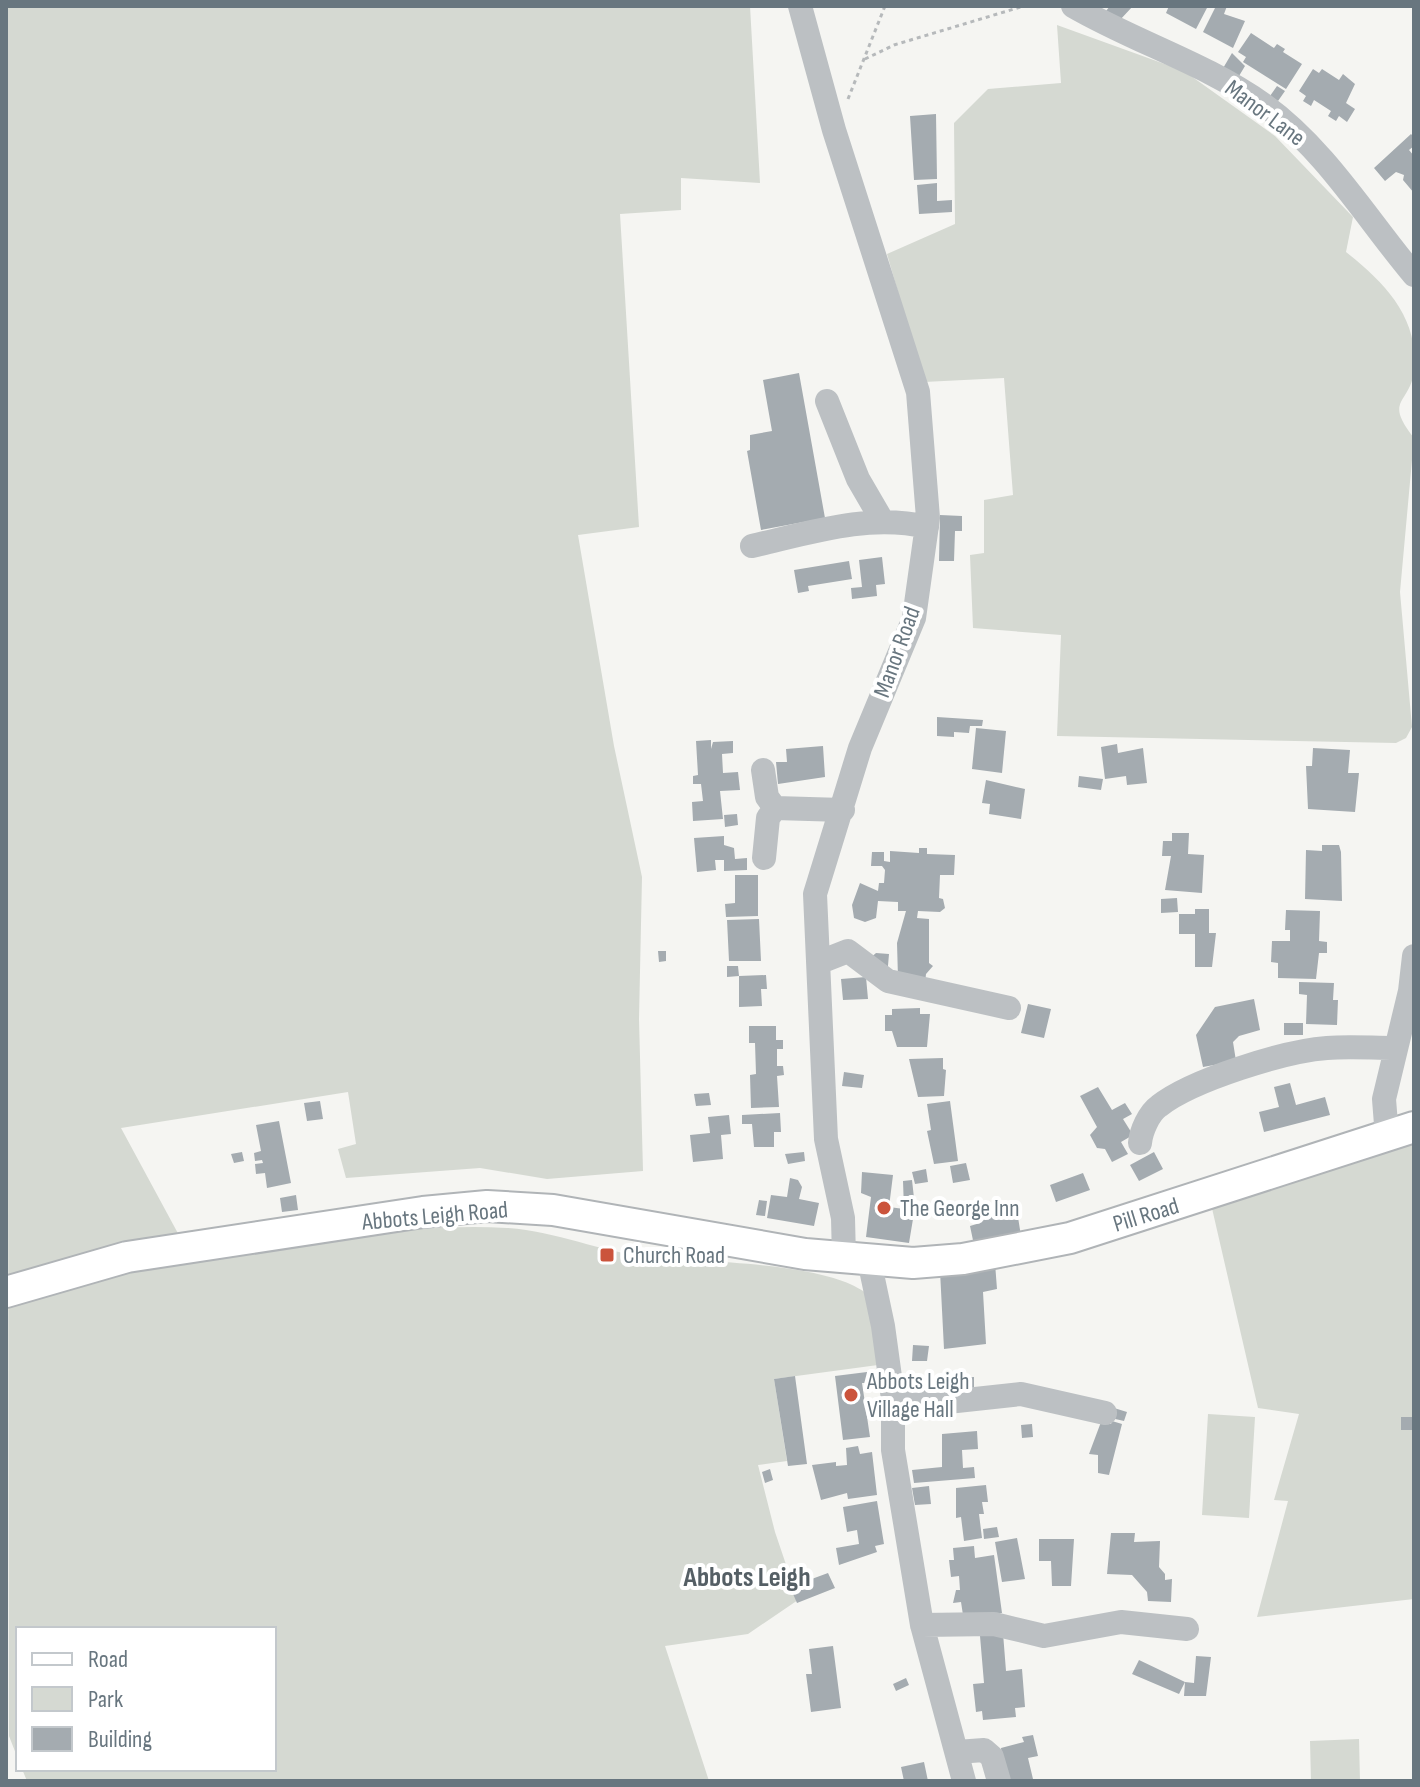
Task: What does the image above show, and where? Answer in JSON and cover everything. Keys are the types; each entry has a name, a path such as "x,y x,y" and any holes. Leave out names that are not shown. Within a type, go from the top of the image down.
{"main road":[{"name":"Pill Road","path":"856,1259 943,1255 1070,1238 1401,1132"},
{"name":"Abbots Leigh Road","path":"6,1292 127,1257 423,1212 487,1206 553,1210 737,1244 856,1259"}],"street":[{"name":"Manor Road","path":"800,6 834,130 918,392 927,527 914,618 860,748 815,894 826,1139 843,1218 856,1259"},
{"name":"Manor Lane","path":"1073,6 1221,79 1264,106 1307,143 1414,275"},
{"path":"827,401 858,479 883,522"},
{"path":"752,546 842,525 899,520 927,527"},
{"path":"763,770 767,797 775,808"},
{"path":"775,808 843,810"},
{"path":"764,858 768,818 775,808"},
{"path":"820,962 848,951 888,981 1009,1008"},
{"path":"1401,1132 1384,1099 1410,991 1414,956"},
{"path":"1140,1143 1141,1132 1157,1106 1208,1080 1286,1055 1326,1048 1395,1048"},
{"path":"856,1259 893,1399 893,1450 922,1625 964,1781"},
{"path":"893,1399 929,1404 1033,1395 1105,1413"},
{"path":"922,1625 994,1624 1044,1636 1121,1622 1187,1629"},
{"path":"957,1752 984,1750 992,1757 999,1781"}],"path":[{"path":"834,130 885,6"},
{"path":"865,59 894,45 1024,6"}],"green space":[{"path":"6,6 750,6 760,183 681,178 681,210 620,214 639,527 578,535 614,746 642,877 639,1019 643,1171 547,1179 480,1168 346,1178 338,1149 356,1144 348,1092 121,1128 194,1263 389,1232 507,1228 649,1257 763,1265 824,1275 849,1283 867,1294 878,1365 774,1379 787,1461 758,1465 775,1532 798,1600 748,1634 665,1646 709,1781 27,1781 23,1771 276,1771 276,1627 16,1627 16,1754 9,1736"},
{"path":"1057,25 1184,71 1275,136 1353,217 1346,252 1386,289 1405,319 1414,353 1414,373 1399,409 1405,426 1414,438 1400,592 1412,727 1406,738 1396,743 1057,736 1061,635 973,628 970,555 984,553 984,500 1013,495 1004,378 924,382 887,254 955,224 954,123 988,89 1061,83"},
{"path":"1414,1141 1414,1599 1257,1617 1288,1501 1274,1500 1299,1414 1258,1408 1211,1204"},
{"path":"1208,1414 1255,1417 1249,1518 1202,1515"},
{"path":"1359,1739 1360,1781 1311,1781 1310,1741"}],"building":[{"path":"1110,6 1133,6 1119,21 1106,11"},
{"path":"1169,6 1208,6 1196,29 1166,13"},
{"path":"1216,6 1227,6 1224,14 1245,21 1233,48 1203,32"},
{"path":"1251,33 1274,48 1277,44 1285,49 1283,52 1302,64 1286,89 1243,62 1246,57 1238,52"},
{"path":"1232,53 1245,66 1239,76 1222,70"},
{"path":"1313,69 1319,73 1322,69 1339,80 1343,74 1355,84 1346,103 1355,109 1347,122 1339,116 1336,121 1328,116 1331,111 1314,100 1311,106 1303,101 1306,96 1299,91"},
{"path":"1277,86 1285,91 1278,101 1270,96"},
{"path":"936,114 937,179 914,180 910,116"},
{"path":"1411,134 1414,137 1414,146 1409,150 1414,156 1414,193 1403,180 1404,175 1396,172 1385,181 1374,168"},
{"path":"937,183 937,201 952,200 952,212 919,214 917,185"},
{"path":"799,373 825,518 761,530 747,451 750,450 750,435 772,431 763,380"},
{"path":"940,515 962,516 962,531 955,531 954,561 939,561"},
{"path":"882,557 885,584 876,585 877,596 852,599 851,588 862,587 859,560"},
{"path":"849,561 852,579 808,586 809,591 798,593 794,570"},
{"path":"937,717 983,720 982,726 970,726 969,733 954,732 954,737 937,736"},
{"path":"976,728 1006,731 1002,773 972,769"},
{"path":"711,740 711,749 713,742 733,741 733,753 722,754 723,773 738,772 740,790 720,791 723,819 693,821 692,802 703,801 701,784 693,784 693,776 698,775 696,741"},
{"path":"1117,744 1118,753 1143,748 1147,783 1127,785 1126,776 1105,779 1101,747"},
{"path":"823,746 825,777 778,784 776,762 787,762 786,749"},
{"path":"1313,748 1350,750 1348,773 1359,773 1355,812 1308,809 1306,766 1312,766"},
{"path":"1079,776 1103,779 1101,790 1078,787"},
{"path":"986,780 1025,789 1021,819 989,814 990,804 982,803"},
{"path":"737,814 738,825 725,827 724,815"},
{"path":"1172,833 1189,833 1188,854 1204,855 1202,893 1165,890 1171,856 1162,856 1163,841 1172,841"},
{"path":"724,836 724,845 734,848 735,859 747,858 747,870 724,871 724,860 715,860 716,870 697,872 694,838"},
{"path":"1322,845 1339,845 1342,901 1305,899 1306,850 1322,851"},
{"path":"919,848 927,848 927,854 955,855 954,875 940,875 939,898 943,899 945,908 940,912 918,911 917,918 929,919 929,963 933,966 926,974 925,983 898,978 897,943 906,911 898,911 898,902 878,901 876,918 865,922 854,918 852,905 860,883 878,891 879,883 884,883 885,870 882,866 871,866 872,852 884,852 884,861 890,862 890,851 919,853"},
{"path":"735,875 758,875 758,916 726,917 725,904 735,903"},
{"path":"1177,898 1178,912 1161,913 1161,899"},
{"path":"1195,909 1209,909 1209,933 1216,933 1212,967 1195,967 1195,934 1179,934 1179,914 1195,914"},
{"path":"1286,910 1320,911 1319,941 1327,942 1327,953 1319,953 1316,979 1278,978 1278,963 1271,962 1272,941 1290,941 1290,930 1285,930"},
{"path":"759,919 761,961 729,961 727,920"},
{"path":"658,951 666,951 666,961 659,962"},
{"path":"876,953 889,954 887,977 868,960"},
{"path":"727,966 738,966 739,976 727,977"},
{"path":"766,975 767,989 761,989 762,1006 739,1007 739,976"},
{"path":"866,977 868,999 843,1000 841,979"},
{"path":"1299,982 1334,983 1333,1000 1338,1000 1337,1025 1306,1024 1307,995 1299,994"},
{"path":"1254,999 1260,1030 1239,1036 1233,1042 1236,1061 1203,1067 1196,1035 1215,1007"},
{"path":"1028,1004 1051,1009 1044,1038 1021,1033"},
{"path":"920,1008 920,1014 930,1014 927,1047 897,1047 892,1031 885,1031 885,1015 892,1015 892,1009"},
{"path":"1284,1023 1303,1023 1303,1035 1284,1035"},
{"path":"749,1026 776,1026 776,1040 783,1040 783,1049 777,1049 777,1066 783,1066 784,1075 777,1076 779,1107 751,1108 750,1075 756,1074 755,1043 749,1043"},
{"path":"943,1058 943,1069 946,1070 944,1096 918,1097 909,1059"},
{"path":"844,1072 864,1075 862,1088 842,1086"},
{"path":"1290,1083 1296,1105 1325,1097 1330,1115 1264,1132 1259,1112 1279,1107 1274,1087"},
{"path":"1098,1087 1112,1110 1125,1103 1132,1114 1123,1119 1133,1135 1121,1142 1128,1154 1112,1162 1105,1149 1097,1148 1090,1135 1097,1127 1080,1096"},
{"path":"709,1093 711,1105 696,1106 694,1094"},
{"path":"320,1101 323,1119 307,1121 304,1103"},
{"path":"950,1101 958,1161 934,1164 927,1131 931,1130 927,1104"},
{"path":"780,1113 781,1132 774,1132 774,1147 754,1147 752,1124 742,1124 742,1115"},
{"path":"729,1115 731,1134 721,1135 723,1159 693,1162 690,1135 710,1133 708,1117"},
{"path":"279,1121 291,1183 267,1188 265,1173 256,1174 255,1164 263,1163 262,1160 255,1161 254,1153 261,1151 256,1125"},
{"path":"242,1152 244,1161 234,1163 231,1154"},
{"path":"804,1152 805,1161 788,1164 785,1154"},
{"path":"1154,1152 1163,1169 1139,1181 1130,1165"},
{"path":"966,1163 970,1180 953,1183 950,1166"},
{"path":"926,1169 928,1182 915,1184 912,1172"},
{"name":"The George Inn","path":"862,1172 893,1175 889,1207 904,1209 903,1181 912,1180 915,1207 909,1243 866,1237 871,1197 861,1193"},
{"path":"1083,1173 1090,1190 1056,1202 1050,1185"},
{"path":"790,1178 798,1180 802,1187 799,1199 819,1203 814,1226 767,1218 771,1195 787,1197"},
{"path":"296,1195 298,1210 282,1212 280,1198"},
{"path":"759,1200 767,1201 765,1216 756,1215"},
{"path":"1017,1211 1021,1236 974,1245 970,1226 980,1223 979,1218"},
{"path":"995,1263 997,1289 983,1292 986,1344 944,1349 940,1271"},
{"path":"913,1345 929,1346 927,1361 912,1361"},
{"path":"867,1372 869,1383 862,1383 870,1437 843,1440 835,1376"},
{"path":"795,1376 807,1464 788,1466 774,1379"},
{"path":"974,1377 974,1394 909,1397 912,1380"},
{"path":"1114,1408 1127,1412 1124,1421 1111,1418"},
{"path":"1401,1417 1414,1417 1414,1430 1401,1430"},
{"path":"1112,1421 1122,1424 1109,1475 1098,1473 1098,1455 1089,1454 1101,1422 1111,1424"},
{"path":"1032,1424 1033,1437 1022,1438 1021,1425"},
{"path":"977,1431 978,1449 962,1450 963,1468 974,1467 975,1478 914,1483 912,1470 942,1467 942,1434"},
{"path":"858,1446 860,1454 872,1452 877,1495 848,1499 847,1493 821,1500 812,1465 836,1462 836,1466 847,1465 846,1448"},
{"path":"770,1469 773,1480 765,1483 762,1472"},
{"path":"986,1485 988,1502 982,1502 984,1514 979,1514 982,1538 964,1541 961,1517 956,1518 956,1488"},
{"path":"929,1486 931,1504 915,1505 912,1488"},
{"path":"877,1501 884,1544 875,1546 877,1552 839,1565 836,1548 859,1544 857,1530 847,1532 843,1507"},
{"path":"997,1527 999,1537 984,1539 983,1529"},
{"path":"1111,1533 1135,1533 1134,1542 1160,1541 1159,1567 1165,1574 1165,1580 1172,1579 1171,1602 1148,1601 1147,1592 1132,1575 1107,1574"},
{"path":"1017,1538 1025,1579 1002,1582 995,1542"},
{"path":"1039,1539 1074,1539 1071,1586 1052,1586 1051,1561 1039,1561"},
{"path":"974,1546 975,1558 994,1555 1002,1613 963,1615 961,1602 953,1603 956,1590 960,1590 959,1576 951,1577 949,1560 954,1560 953,1548"},
{"path":"828,1573 835,1588 797,1603 790,1587"},
{"path":"1003,1633 1006,1671 1022,1669 1025,1707 1015,1708 1016,1717 983,1720 982,1711 976,1712 973,1684 984,1683 980,1636"},
{"path":"833,1646 841,1708 811,1712 806,1674 812,1674 809,1649"},
{"path":"1196,1656 1211,1657 1206,1696 1184,1696 1185,1682 1194,1683"},
{"path":"1139,1660 1185,1682 1179,1694 1132,1674"},
{"path":"906,1678 909,1685 896,1691 893,1684"},
{"path":"1033,1735 1038,1756 1028,1758 1033,1779 1005,1781 1001,1748 1024,1742 1022,1737"},
{"path":"924,1762 928,1781 904,1781 901,1767"}],"place":[{"name":"The George Inn","path":"884,1208"},
{"name":"Church Road","path":"607,1255"},
{"name":"Abbots Leigh Village Hall","path":"851,1395"}],"district":[{"name":"Abbots Leigh","path":"747,1577"}]}
